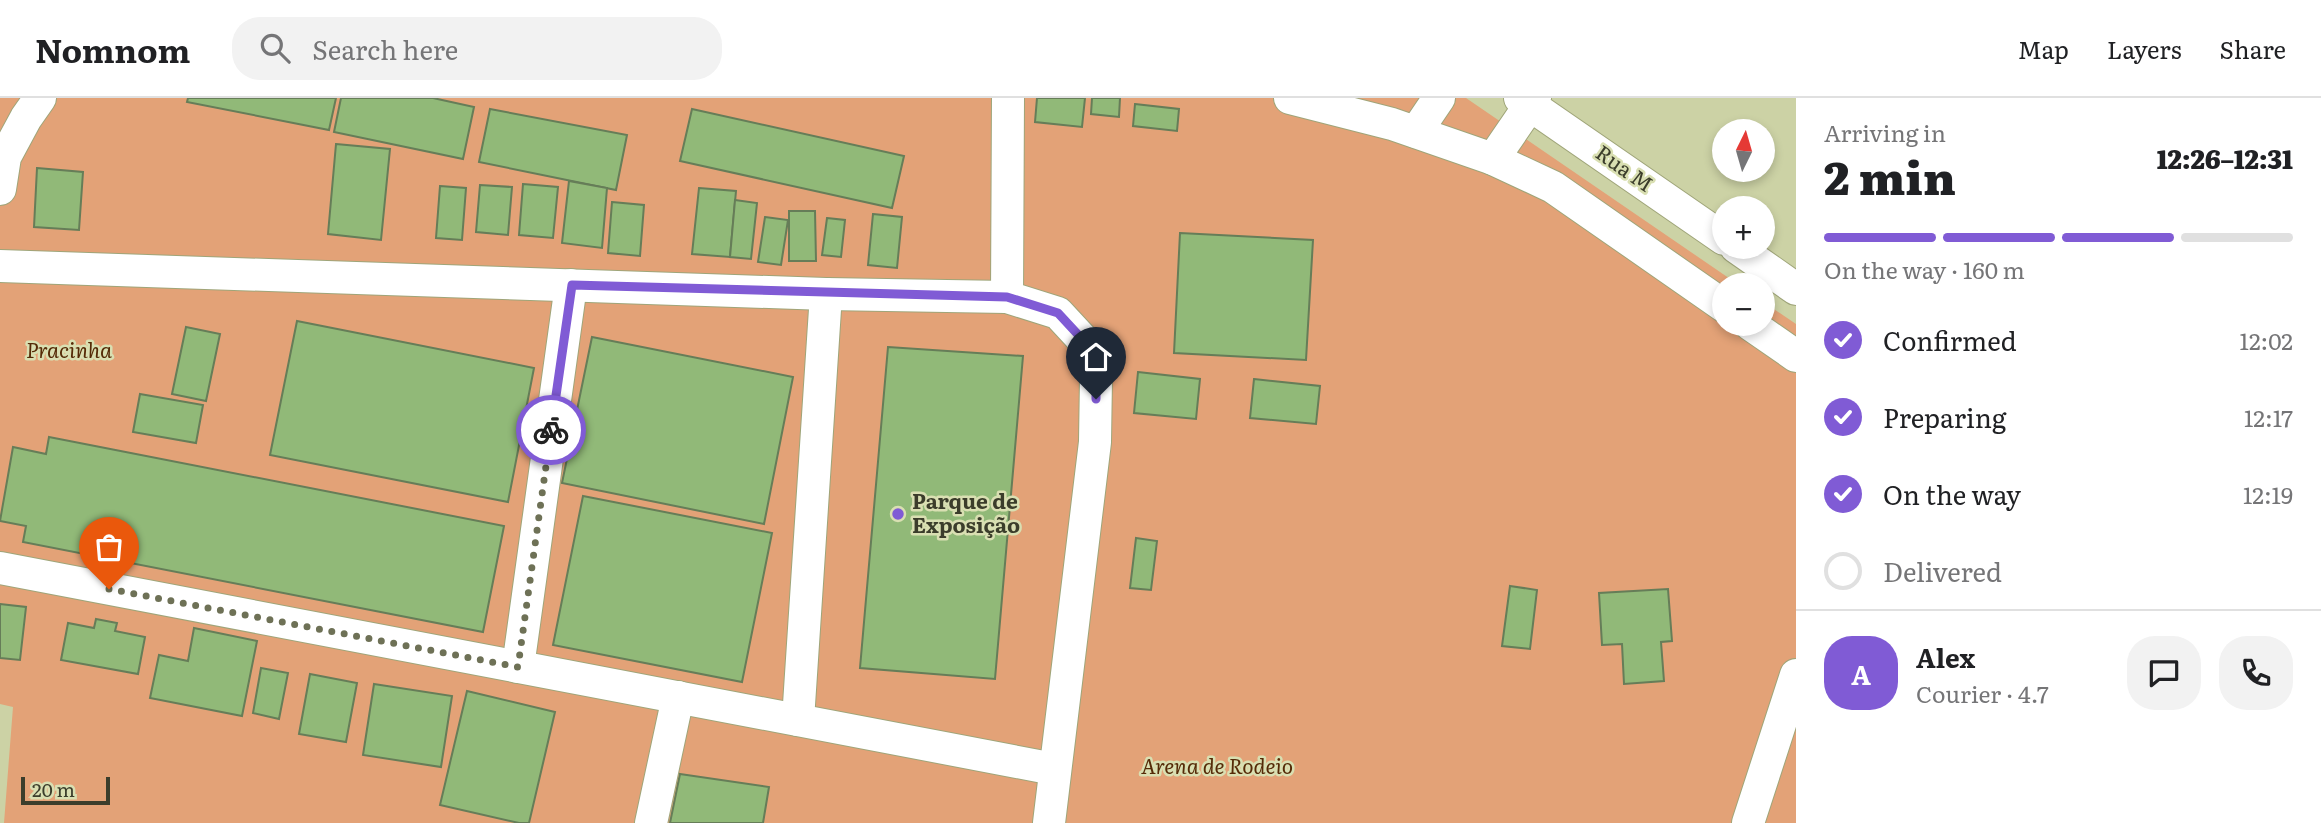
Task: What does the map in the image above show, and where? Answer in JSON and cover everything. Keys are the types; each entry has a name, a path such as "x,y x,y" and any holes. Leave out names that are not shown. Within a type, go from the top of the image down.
{"street":[{"path":"0,188 3,154 40,98"},
{"path":"1007,297 1008,98"},
{"path":"1290,98 1416,132 1493,159 1553,187 1712,298"},
{"path":"1416,132 1439,98"},
{"path":"1493,159 1529,100"},
{"name":"Rua M","path":"1529,100 1712,230"},
{"path":"1753,259 1796,289"},
{"path":"0,266 1007,297 1058,313 1083,340 1096,378 1095,442 1049,823"},
{"path":"518,667 572,285"},
{"path":"798,720 826,293"},
{"path":"1767,336 1796,356"},
{"path":"0,568 1054,768"},
{"path":"1748,823 1796,675"},
{"path":"651,823 678,697"}],"green space":[{"name":"Parque de Exposição","path":"0,98 1466,98 1721,273 1712,273 1712,336 1775,336 1775,310 1796,324 1796,823 4,823 13,707 0,704"}],"building":[{"path":"188,98 336,98 329,130 187,102"},
{"path":"341,98 433,98 474,107 463,159 334,132"},
{"path":"1037,98 1085,98 1082,127 1035,122"},
{"path":"1092,98 1120,98 1119,117 1091,114"},
{"path":"1135,104 1179,109 1177,131 1133,126"},
{"path":"490,109 627,135 616,190 479,162"},
{"path":"692,109 904,156 892,208 680,161"},
{"path":"336,144 390,149 381,240 328,234"},
{"path":"37,168 83,172 79,230 34,227"},
{"path":"569,181 607,188 602,248 562,243"},
{"path":"523,184 558,187 553,238 519,235"},
{"path":"480,185 512,187 508,235 476,232"},
{"path":"440,186 466,188 462,240 436,238"},
{"path":"699,188 736,191 730,257 692,254"},
{"path":"735,200 757,203 751,259 730,257"},
{"path":"612,202 644,205 640,256 608,253"},
{"path":"789,211 815,211 816,261 789,261"},
{"path":"873,214 902,217 897,268 868,265"},
{"path":"765,217 788,220 781,265 758,262"},
{"path":"827,218 845,220 841,257 822,255"},
{"path":"1180,233 1313,240 1306,360 1174,353"},
{"path":"297,321 534,368 508,502 270,455"},
{"path":"186,327 220,334 206,401 172,394"},
{"path":"592,337 793,377 764,524 562,483"},
{"path":"888,347 1023,356 995,679 860,668"},
{"path":"1138,372 1200,379 1196,419 1134,413"},
{"path":"1254,379 1320,386 1316,424 1250,418"},
{"path":"140,394 203,405 196,443 133,432"},
{"path":"49,437 504,526 483,632 23,542 26,526 0,521 13,447 46,454"},
{"path":"583,496 772,533 742,682 553,645"},
{"path":"1136,538 1157,541 1151,590 1130,588"},
{"path":"1510,586 1537,590 1530,649 1502,646"},
{"path":"1668,589 1672,641 1661,642 1664,681 1624,684 1622,644 1602,645 1599,593"},
{"path":"0,604 26,607 20,660 0,658"},
{"path":"96,619 117,623 115,631 145,637 138,674 61,660 68,623 94,628"},
{"path":"194,628 257,641 242,716 150,698 159,655 188,661"},
{"path":"261,668 288,673 279,719 253,713"},
{"path":"310,674 357,683 346,742 299,734"},
{"path":"374,684 452,696 441,767 363,755"},
{"path":"467,691 555,712 529,823 440,805"},
{"path":"680,774 769,787 763,823 670,823"}],"way so far":[{"path":"109,589 518,667 551,430"}],"place":[{"name":"Parque de Exposição","path":"898,514"}],"route":[{"path":"551,430 572,285 1007,297 1058,313 1083,340 1096,378 1096,399"}],"park label":[{"name":"Pracinha","path":"69,351"},
{"name":"Arena de Rodeio","path":"1217,767"}]}
